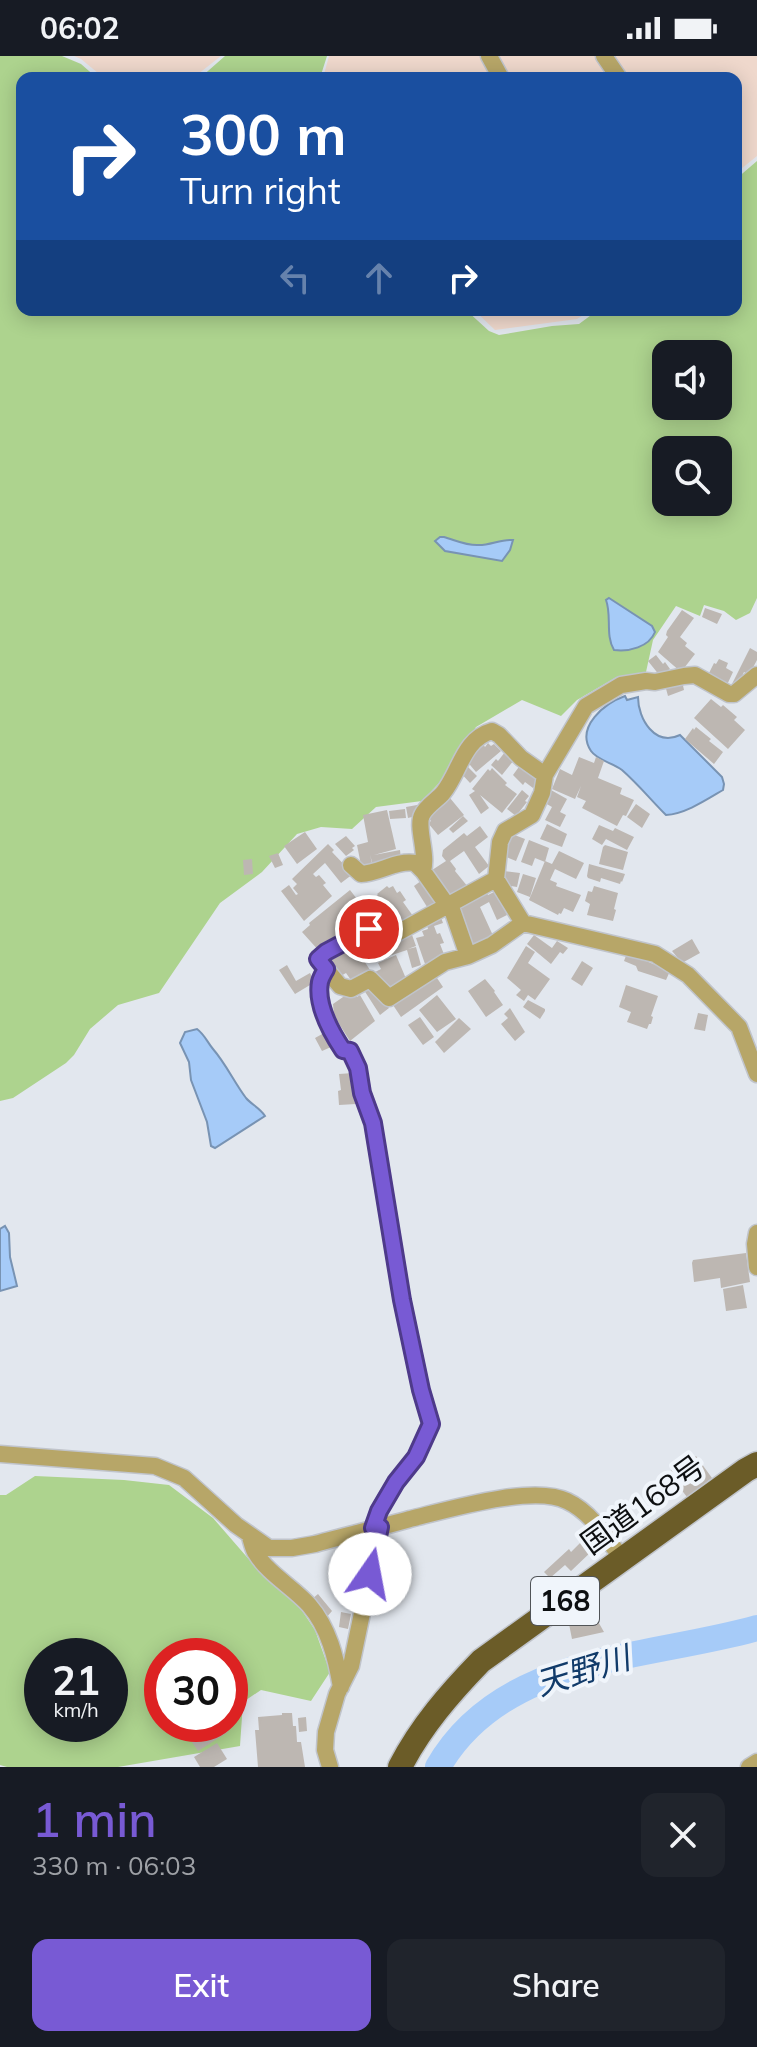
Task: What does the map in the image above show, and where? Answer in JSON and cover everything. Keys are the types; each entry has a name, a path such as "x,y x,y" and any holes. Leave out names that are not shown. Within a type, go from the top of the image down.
{"highway":[{"name":"国道168号","path":"400,1767 412,1744 449,1694 481,1661 757,1464"}],"street":[{"path":"757,675 734,694 695,675 621,685 586,706 545,775 542,793 532,815 505,831 500,842 496,879 523,923 655,954 688,975 739,1027 757,1074"},
{"path":"423,871 426,863 420,823 422,815 444,792 463,755 479,737 492,731 499,735 521,758 545,775"},
{"path":"351,865 361,874 369,874 381,868 415,863 448,904 468,956"},
{"path":"496,879 388,938 369,929 318,959 340,986 351,989 370,979 389,998 445,962 492,945 523,923"},
{"path":"326,969 320,982 326,1019 332,1034 343,1050 350,1051 358,1068 362,1093 373,1123 402,1300 431,1424 416,1457 379,1511 351,1666 326,1732 325,1750 330,1767"},
{"path":"757,1233 757,1267"},
{"path":"0,1454 155,1466 184,1478 236,1525 269,1548 292,1548 475,1503 529,1495 566,1500 587,1515 622,1559"},
{"path":"249,1534 256,1552 273,1573 309,1605 322,1624 338,1666 341,1687"},
{"path":"749,1767 757,1762"}],"shaded area":[{"path":"74,56 221,56 201,72 97,72"},
{"path":"329,56 757,56 757,156 742,168 742,72 325,72"},
{"path":"480,316 582,316 577,319 495,330"}],"green space":[{"path":"0,56 62,56 81,64 90,72 16,72 16,316 473,316 489,331 499,335 579,324 590,316 742,316 742,174 757,161 757,598 750,613 736,620 724,611 704,605 700,616 676,606 653,640 646,672 615,678 577,700 561,716 522,700 476,727 440,782 422,801 376,807 352,829 321,827 297,834 262,872 220,903 159,993 118,1005 90,1029 66,1063 13,1098 0,1101"},
{"path":"225,56 327,56 322,72 207,72"},
{"path":"35,1476 169,1485 213,1518 259,1571 299,1606 315,1630 330,1672 311,1701 261,1690 248,1699 248,1638 144,1638 144,1742 240,1742 240,1746 118,1767 0,1765 0,1495 6,1495"}],"water":[{"path":"440,537 475,545 513,540 502,561 445,551 435,541"},
{"path":"609,598 652,626 655,632 648,641 632,649 614,650 606,600"},
{"path":"625,696 627,700 638,697 641,714 656,734 671,738 680,735 722,777 723,790 688,809 666,815 622,770 594,754 587,742 589,725 601,710"},
{"path":"197,1029 246,1098 265,1116 215,1148 211,1146 207,1122 191,1080 189,1062 180,1043 185,1032"},
{"path":"5,1226 9,1233 10,1257 17,1286 0,1291 0,1229"}],"building":[{"path":"705,608 722,614 717,624 702,617"},
{"path":"682,610 694,618 680,637 695,654 681,672 658,652 668,637 667,631"},
{"path":"750,648 757,652 757,660 749,675 744,672 737,687 732,684"},
{"path":"656,655 670,669 660,676 648,661"},
{"path":"719,659 728,663 726,668 733,672 726,687 707,677"},
{"path":"682,681 684,690 668,696 665,685"},
{"path":"711,699 737,717 734,720 745,730 728,749 694,718"},
{"path":"696,727 723,752 714,764 685,739"},
{"path":"488,743 501,751 476,772 465,759"},
{"path":"505,752 514,760 502,775 491,765"},
{"path":"579,757 594,763 596,757 604,761 598,778 622,788 620,794 634,800 617,826 582,808 586,801 577,797 581,786 575,799 552,789 560,769 572,775"},
{"path":"521,764 540,780 533,788 525,782 523,785 513,775"},
{"path":"466,765 477,776 470,783 459,771"},
{"path":"492,768 507,783 505,785 517,794 502,813 480,795 489,808 481,814 469,795"},
{"path":"522,790 529,796 516,816 507,809"},
{"path":"551,790 567,799 560,812 566,815 560,827 545,820 552,807 545,803"},
{"path":"450,798 464,815 438,835 428,823 431,821 427,816"},
{"path":"636,804 650,814 642,828 627,817"},
{"path":"417,805 419,815 414,823 412,817 408,818 406,807"},
{"path":"405,809 406,818 390,819 389,811"},
{"path":"387,810 396,849 374,855 400,850 401,859 373,865 370,855 373,867 362,870 357,845 368,842 363,815"},
{"path":"463,816 468,821 453,833 449,829"},
{"path":"547,824 567,834 562,847 540,839"},
{"path":"599,825 634,837 627,850 606,839 602,845 592,839"},
{"path":"480,826 488,837 475,847 489,866 479,874 464,851 450,861 468,887 449,900 429,872 446,861 442,856 443,850 464,833 467,836"},
{"path":"305,832 317,849 297,864 284,846"},
{"path":"512,834 525,839 516,861 504,856"},
{"path":"346,836 355,846 346,856 335,844"},
{"path":"529,840 549,848 545,862 535,858 532,866 521,862"},
{"path":"328,844 353,874 341,883 325,863 313,874 316,877 319,875 326,883 323,885 332,896 304,921 281,891 289,885 298,894 293,888 297,884 292,879"},
{"path":"605,845 628,852 623,870 599,864"},
{"path":"559,851 584,863 576,879 555,869 550,880 557,883 556,886 581,895 573,912 564,908 558,915 529,900 545,861 552,864"},
{"path":"278,853 283,865 275,868 269,856"},
{"path":"252,859 253,874 244,875 243,860"},
{"path":"589,864 625,874 622,882 601,878 600,882 588,878"},
{"path":"503,871 520,873 517,887 505,885"},
{"path":"523,874 536,878 530,897 517,892"},
{"path":"425,878 440,902 429,910 414,886"},
{"path":"387,886 393,886 397,893 400,891 406,900 403,902 413,916 393,930 390,926 382,931 376,919 382,915 380,912 377,914 369,903"},
{"path":"594,886 618,893 613,921 587,915 590,904 585,901 588,891 592,892"},
{"path":"350,890 364,908 364,916 357,921 347,908 338,915 347,931 320,952 302,932"},
{"path":"486,891 488,895 496,891 507,915 497,920 489,902 480,907 495,940 469,952 457,914 461,912 458,904"},
{"path":"440,915 443,923 434,926 444,943 440,944 445,957 425,964 416,938 424,936 422,931 428,929 426,922"},
{"path":"411,932 416,946 408,949 416,947 421,965 412,968 407,950 388,954 384,943"},
{"path":"367,934 383,956 373,961 358,940"},
{"path":"534,935 552,948 557,941 568,948 563,954 560,952 551,964 527,944"},
{"path":"692,939 700,953 682,963 672,951"},
{"path":"352,942 370,970 353,983 346,973 339,977 328,958"},
{"path":"526,946 535,952 528,963 550,979 535,1000 528,995 524,1001 516,995 521,990 507,978"},
{"path":"627,953 670,971 666,980 638,971 636,966 624,961"},
{"path":"396,955 407,981 389,989 375,972 381,969 378,963"},
{"path":"582,961 593,968 582,986 571,979"},
{"path":"287,965 296,981 310,973 315,982 295,994 279,970"},
{"path":"435,975 443,987 401,1017 393,1005"},
{"path":"485,979 503,1005 486,1017 468,991"},
{"path":"372,983 389,1008 380,1015 362,987"},
{"path":"626,985 658,996 647,1029 627,1022 631,1012 619,1007"},
{"path":"353,990 357,997 360,995 375,1021 350,1041 334,1016 333,1004"},
{"path":"437,995 456,1019 437,1032 419,1010"},
{"path":"528,1000 545,1009 540,1019 523,1007"},
{"path":"510,1008 525,1032 515,1041 501,1024 508,1018 504,1014"},
{"path":"698,1013 708,1015 705,1031 694,1029"},
{"path":"420,1017 434,1037 423,1045 408,1025"},
{"path":"459,1018 471,1029 444,1053 435,1042"},
{"path":"324,1033 331,1047 322,1051 315,1038"},
{"path":"353,1073 356,1104 339,1105 339,1074"},
{"path":"746,1253 750,1282 721,1288 720,1278 694,1282 693,1260"},
{"path":"743,1285 747,1308 726,1311 723,1289"},
{"path":"696,1456 712,1478 687,1497 670,1475 671,1470 678,1465 680,1468"},
{"path":"583,1540 593,1550 571,1571 565,1565 550,1578 544,1572 569,1549 571,1552"},
{"path":"377,1580 389,1583 386,1594 375,1591"},
{"path":"318,1594 332,1611 326,1618 312,1599"},
{"path":"341,1612 351,1614 348,1629 339,1627"},
{"path":"596,1618 604,1632 572,1639 569,1624"},
{"path":"292,1713 305,1767 258,1767 255,1730 259,1730 258,1717"},
{"path":"306,1717 307,1731 299,1732 298,1718"},
{"path":"192,1742 212,1742 198,1751"},
{"path":"217,1743 227,1759 214,1767 200,1767 194,1757"}],"waterway":[{"name":"天野川","path":"438,1767 466,1730 500,1702 538,1682 625,1656 757,1628"}],"route":[{"path":"369,929 318,959 326,969 320,982 321,999 332,1034 343,1050 350,1051 358,1068 362,1093 373,1123 402,1300 431,1424 416,1457 379,1511 373,1528 380,1527 370,1574"}]}
